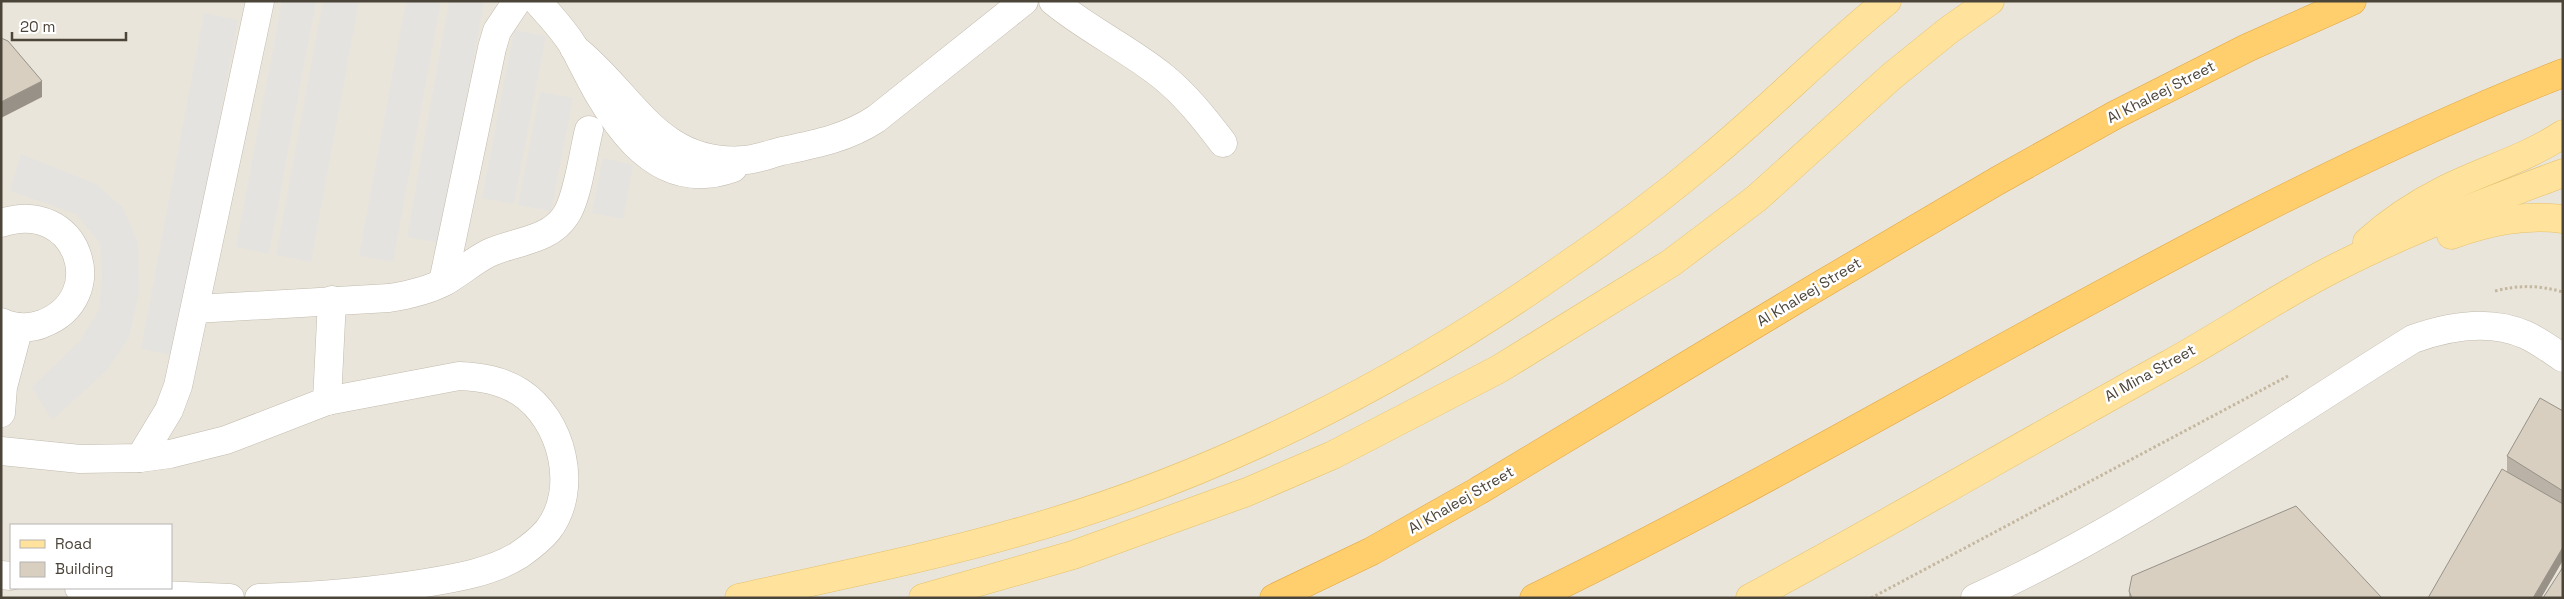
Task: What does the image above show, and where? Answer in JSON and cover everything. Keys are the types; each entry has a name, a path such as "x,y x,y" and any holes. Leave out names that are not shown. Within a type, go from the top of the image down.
{"highway":[{"name":"Al Khaleej Street","path":"1274,598 1372,551 1478,491 1812,290 1997,181 2115,115 2247,48 2352,1"},
{"path":"1534,598 1695,517 2159,263 2279,201 2500,98 2563,72"}],"main road":[{"path":"738,598 1016,533 1094,508 1171,480 1335,405 1414,362 1491,316 1566,267 1709,158 1886,1"},
{"path":"923,598 1074,556 1247,492 1350,446 1499,369 1671,263 1757,198 1892,76 1949,30 1990,1"},
{"path":"2341,265 2373,236 2407,211 2444,190 2543,147 2563,134"},
{"name":"Al Mina Street","path":"1750,598 1969,478 2071,416 2170,363 2341,265 2451,216 2563,173"},
{"path":"2341,265 2389,256 2483,224 2515,218 2548,217 2563,219"}],"street":[{"path":"443,282 492,48 497,31 505,16 517,1"},
{"path":"537,1 574,48 583,68 605,105 650,159 662,166 691,174 720,172 747,160 833,140 860,129 876,120 1024,1"},
{"path":"1053,1 1162,76 1194,107 1223,143"},
{"path":"140,458 169,410 178,386 195,310 256,2"},
{"path":"195,310 408,295 443,282 487,254 518,242 544,235 560,223 571,206 588,130"},
{"path":"1,223 18,218 35,218 51,223 65,234 74,247 80,263 80,280 75,297 65,311 52,321 36,327 10,325 9,356 3,386 1,413"},
{"path":"327,401 332,300"},
{"path":"1975,598 2072,548 2154,502 2413,339 2437,330 2461,326 2505,328 2527,335 2563,358"},
{"path":"1,422 2,451 80,459 140,458 170,454 226,440 327,401 459,376 481,377 501,383 521,393 537,407 550,425 560,445 564,466 564,488 558,509 549,529 518,556 464,576 361,592 259,598"},
{"path":"89,589 139,594 230,598"}],"path":[{"path":"1871,598 2291,374"}],"shaded area":[{"path":"1,1 2563,1 2563,598 1,598"},
{"path":"282,1 316,1 269,254 236,247"},
{"path":"323,1 359,1 311,262 276,255"},
{"path":"406,1 441,1 393,262 359,256"},
{"path":"449,1 484,1 440,243 407,237"},
{"path":"204,13 238,20 175,356 141,349"},
{"path":"514,30 546,36 514,204 482,198"},
{"path":"540,92 573,98 551,211 518,205"},
{"path":"21,154 96,184 123,208 138,243 139,292 129,337 107,370 52,420 32,387 80,341 99,310 102,275 100,243 76,214 10,191"},
{"path":"603,158 633,165 623,219 592,213"}],"building":[{"path":"1,38 8,41 42,81 1,102"},
{"path":"2540,398 2563,411 2563,491 2507,456"},
{"path":"2502,469 2563,504 2563,547 2533,598 2428,598"},
{"path":"2296,506 2382,598 2132,598 2129,591 2132,576"},
{"path":"2563,567 2563,598 2543,598"}]}
